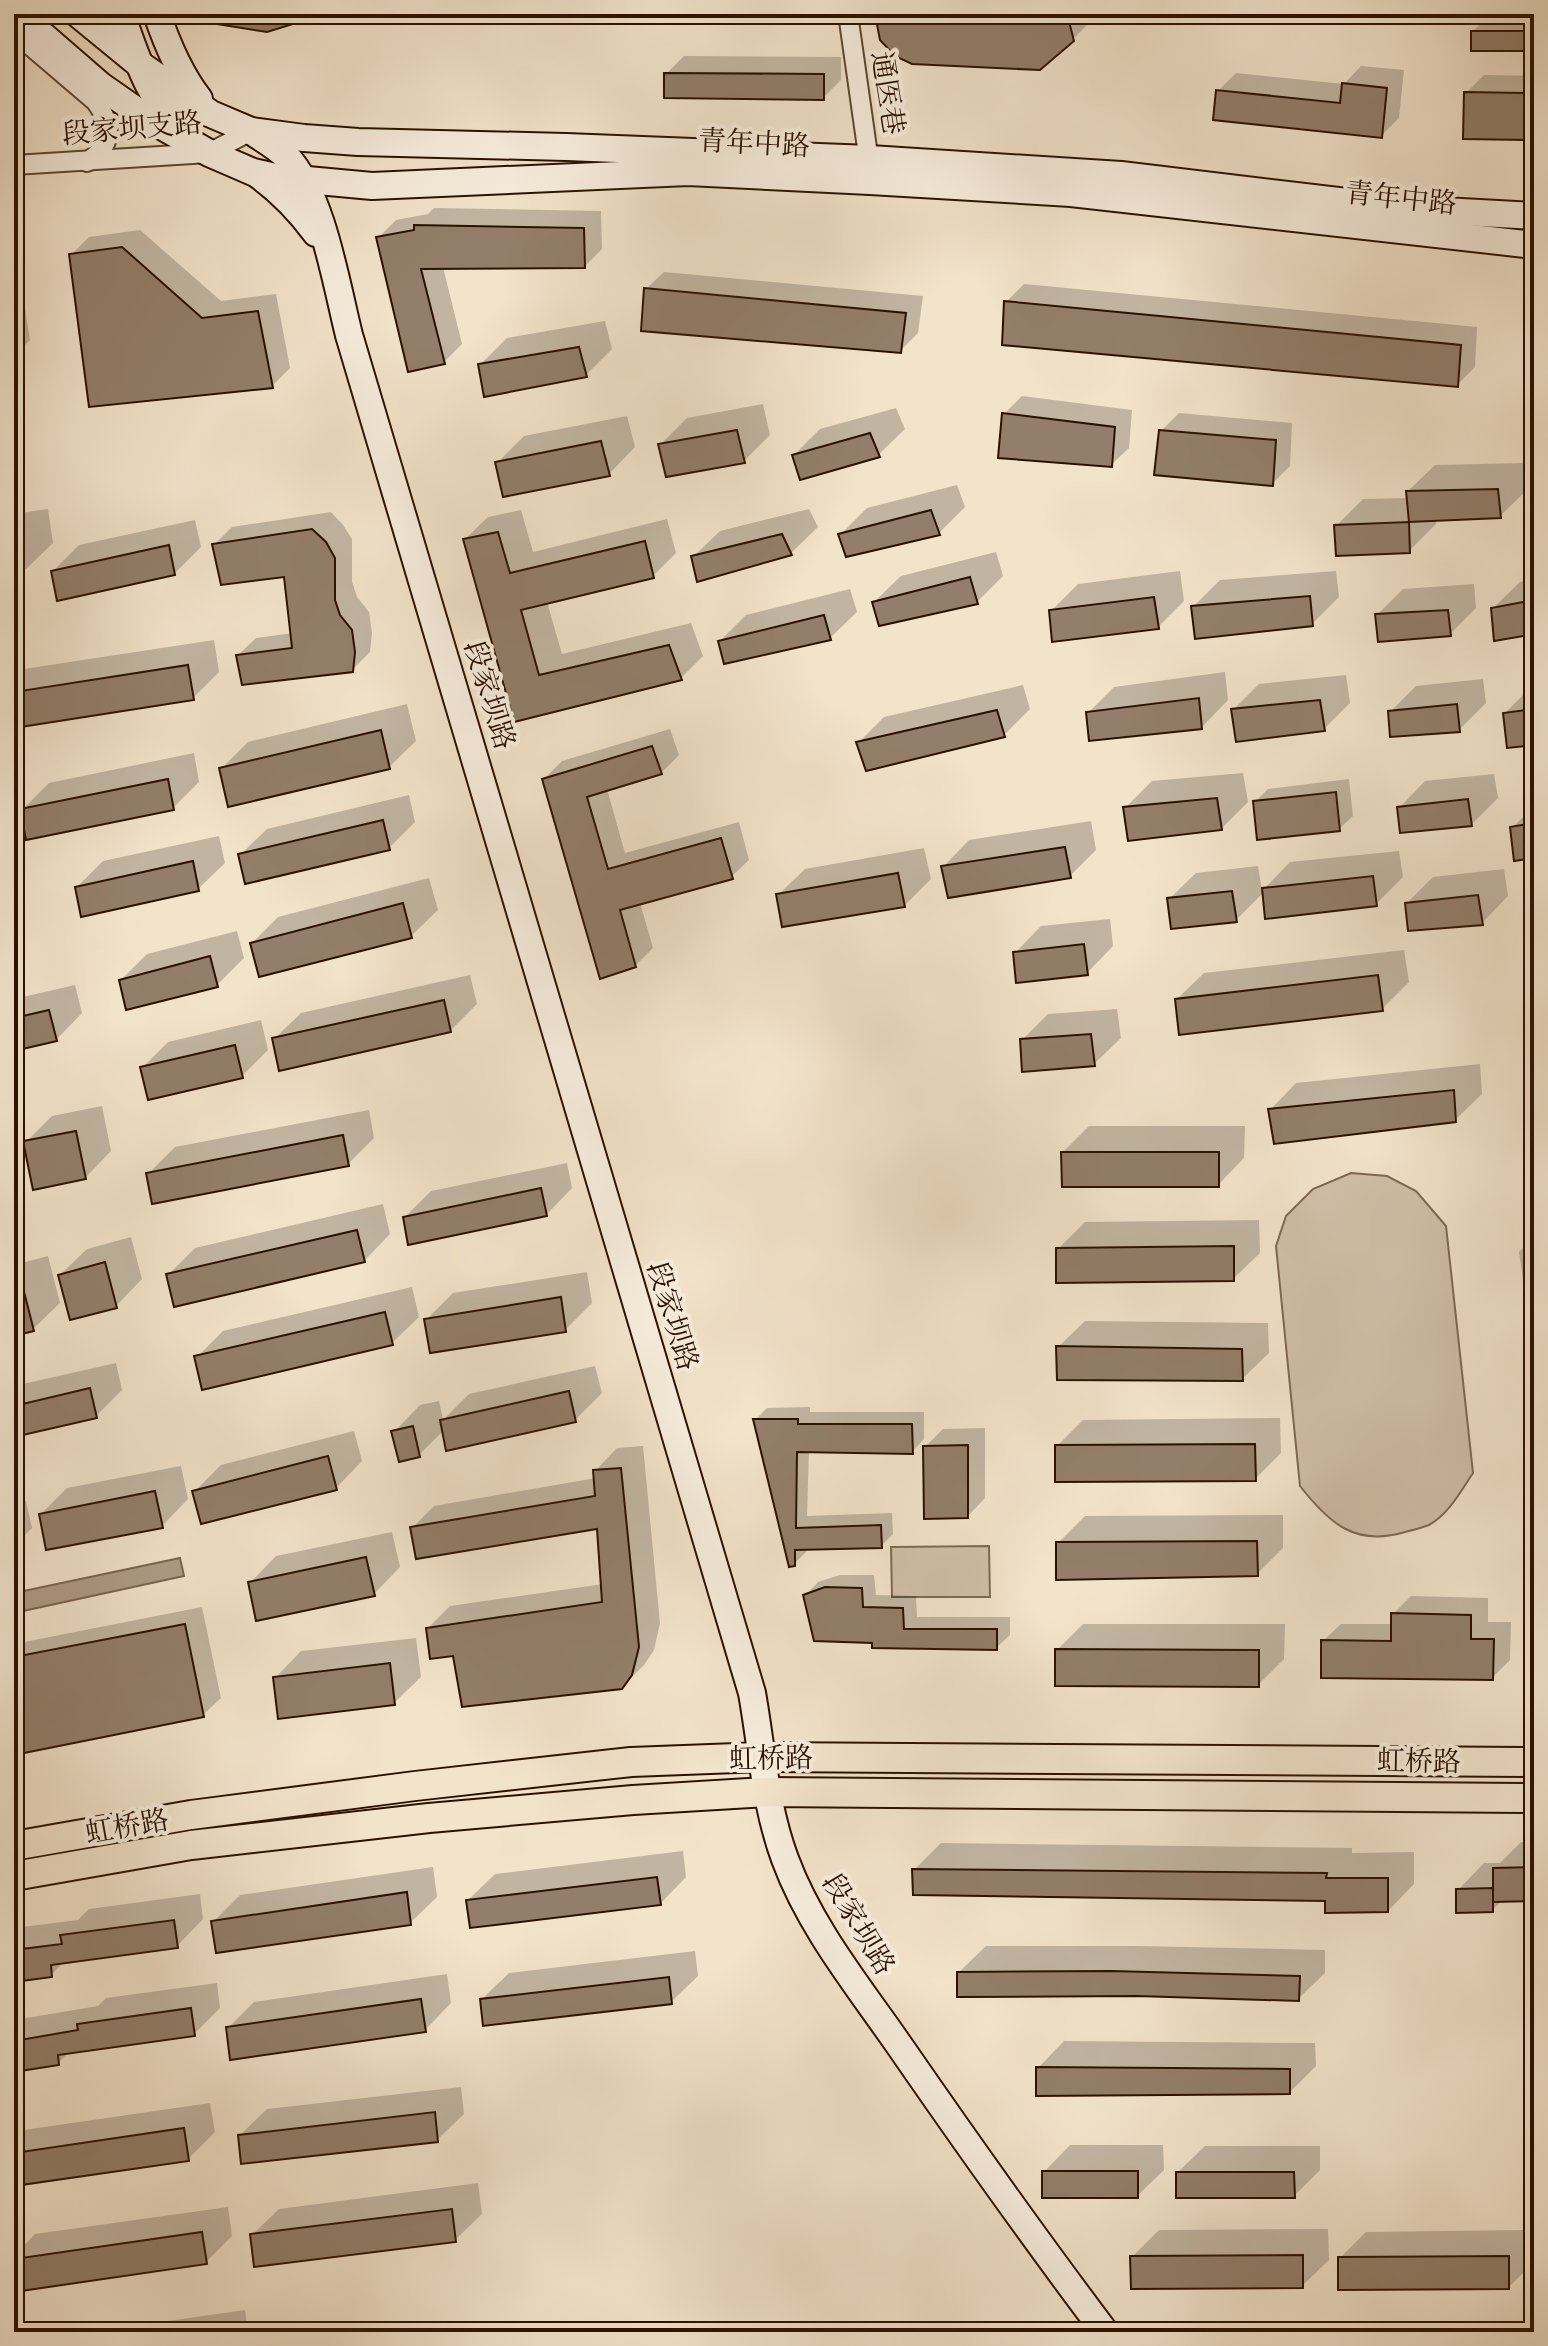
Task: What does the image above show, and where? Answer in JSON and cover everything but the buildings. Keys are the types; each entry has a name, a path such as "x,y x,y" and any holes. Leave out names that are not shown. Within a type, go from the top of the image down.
{"main road":[{"name":"青年中路","path":"18,14 101,86 144,116 209,153 253,172 275,177 372,186 688,172 870,170 1121,175 1406,209 1534,216"},
{"name":"青年中路","path":"78,14 139,64 211,114 251,131 358,142 566,147 870,170 1534,245"},
{"path":"121,14 150,88 172,120 209,153"},
{"path":"157,14 173,57 188,85 211,114"},
{"name":"段家坝路","path":"251,131 286,157 308,189 318,215 349,335 752,1693 772,1822 786,1862 828,1943 1105,2332"},
{"name":"段家坝路","path":"253,172 302,213 326,246"},
{"name":"虹桥路","path":"14,1846 191,1815 631,1762 763,1757 1534,1762"},
{"name":"虹桥路","path":"14,1876 191,1845 429,1818 766,1792 1534,1798"}],"street":[{"name":"通医巷","path":"848,14 870,170"},
{"path":"14,32 96,102 106,116 109,129 107,139 97,155 87,162"},
{"name":"段家坝支路","path":"14,165 209,153 251,131"}],"shaded area":[{"path":"1351,1173 1387,1176 1416,1191 1446,1226 1473,1473 1454,1502 1436,1521 1387,1536 1357,1534 1345,1528 1322,1511 1300,1486 1276,1246 1286,1216 1313,1189"},
{"path":"989,1546 990,1597 892,1597 891,1547"},
{"path":"180,1558 184,1576 14,1613 14,1593"}]}
